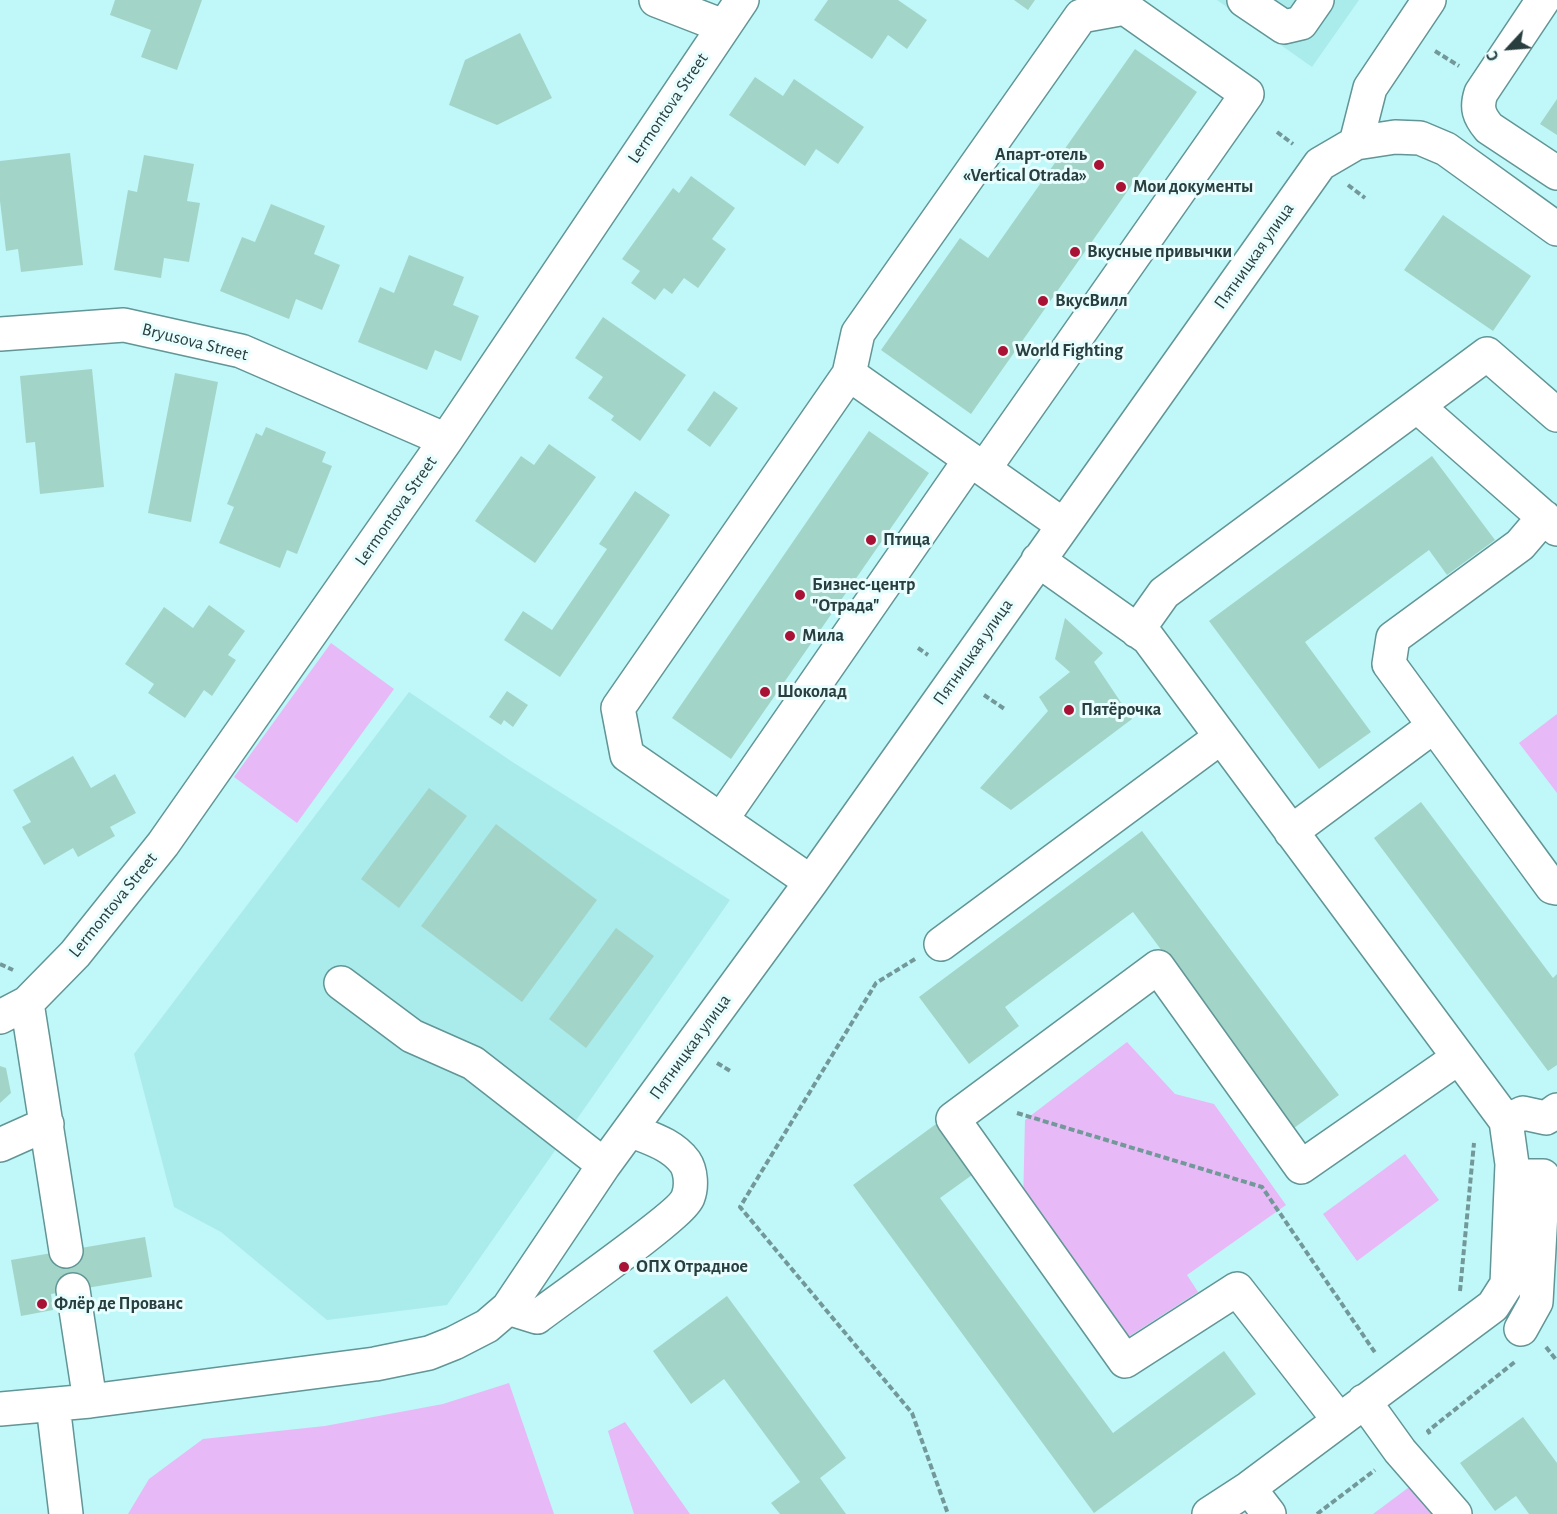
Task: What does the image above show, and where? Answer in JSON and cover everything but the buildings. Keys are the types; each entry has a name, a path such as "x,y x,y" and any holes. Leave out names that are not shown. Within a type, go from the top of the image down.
{"street":[{"path":"656,0 723,26"},
{"name":"Lermontova Street","path":"14,1010 75,954 163,843 446,440 742,0"},
{"path":"1244,0 1284,27 1301,23 1317,0"},
{"path":"1429,0 1370,88 1356,142 1395,137 1420,138 1446,149 1557,229"},
{"path":"1543,0 1481,93 1477,105 1481,119 1489,128 1557,173"},
{"path":"722,820 977,464 1247,94 1125,8 1081,16 858,333 849,374 618,708 627,755 811,882"},
{"name":"Пятницкая улица","path":"0,1409 90,1401 375,1364 429,1353 454,1343 487,1326 508,1308 604,1165 811,882 1320,164 1356,142"},
{"name":"Bryusova Street","path":"0,334 124,326 241,351 446,440"},
{"path":"1137,631 1164,593 1487,354 1557,415"},
{"path":"849,374 1063,525"},
{"path":"1417,406 1550,523 1392,638 1389,664 1552,887 1557,888"},
{"path":"1038,560 1148,638 1506,1121 1512,1164 1506,1284 1493,1306 1249,1488 1209,1514"},
{"path":"1291,832 1434,726"},
{"path":"941,944 1221,737"},
{"path":"1455,1514 1400,1451 1352,1411 1238,1289 1125,1361 953,1119 1158,967 1301,1167 1458,1058"},
{"path":"341,983 412,1035 473,1063 604,1165"},
{"path":"14,1010 47,1124 66,1251"},
{"path":"1506,1121 1523,1113 1546,1118 1557,1110"},
{"path":"0,1145 47,1124"},
{"path":"508,1308 537,1317 664,1222 688,1199 691,1179 685,1162 667,1144 630,1130"},
{"path":"1512,1176 1543,1176 1536,1302 1529,1341"},
{"path":"73,1290 90,1401"},
{"path":"53,1405 66,1514"},
{"path":"1249,1488 1269,1514"}],"path":[{"path":"1430,47 1487,85"},
{"path":"1277,132 1298,147"},
{"path":"1347,184 1365,198"},
{"path":"918,648 928,655"},
{"path":"981,692 1006,710"},
{"path":"941,944 876,983 740,1207 912,1413 948,1514"},
{"path":"710,1059 732,1072"},
{"path":"1013,1112 1262,1187 1394,1379"},
{"path":"1459,1298 1475,1132"},
{"path":"1428,1431 1529,1341 1557,1360"},
{"path":"1422,1423 1434,1441"}],"shaded area":[{"path":"1217,0 1359,0 1312,67"},
{"path":"331,643 394,689 297,823 234,777"},
{"path":"409,692 514,763 730,900 447,1305 327,1320 221,1232 174,1207 134,1054"},
{"path":"1557,714 1557,793 1519,743"},
{"path":"1127,1042 1175,1094 1214,1104 1286,1205 1187,1275 1198,1292 1122,1341 1023,1205 1025,1120"},
{"path":"1405,1154 1439,1200 1357,1261 1323,1214"},
{"path":"509,1383 554,1514 128,1514 149,1479 203,1439 325,1426 443,1404"},
{"path":"625,1422 690,1514 634,1514 608,1431"},
{"path":"1416,1482 1437,1514 1373,1514"}],"place":[{"name":"Апарт-отель «Vertical Otrada»","path":"1099,165"},
{"name":"Мои документы","path":"1121,187"},
{"name":"Вкусные привычки","path":"1075,252"},
{"name":"ВкусВилл","path":"1043,301"},
{"name":"World Fighting","path":"1003,351"},
{"name":"Птица","path":"871,540"},
{"name":"Бизнес-центр \"Отрада\"","path":"800,595"},
{"name":"Мила","path":"790,636"},
{"name":"Шоколад","path":"765,692"},
{"name":"Пятёрочка","path":"1069,710"},
{"name":"ОПХ Отрадное","path":"624,1267"},
{"name":"Флёр де Прованс","path":"42,1304"}]}
